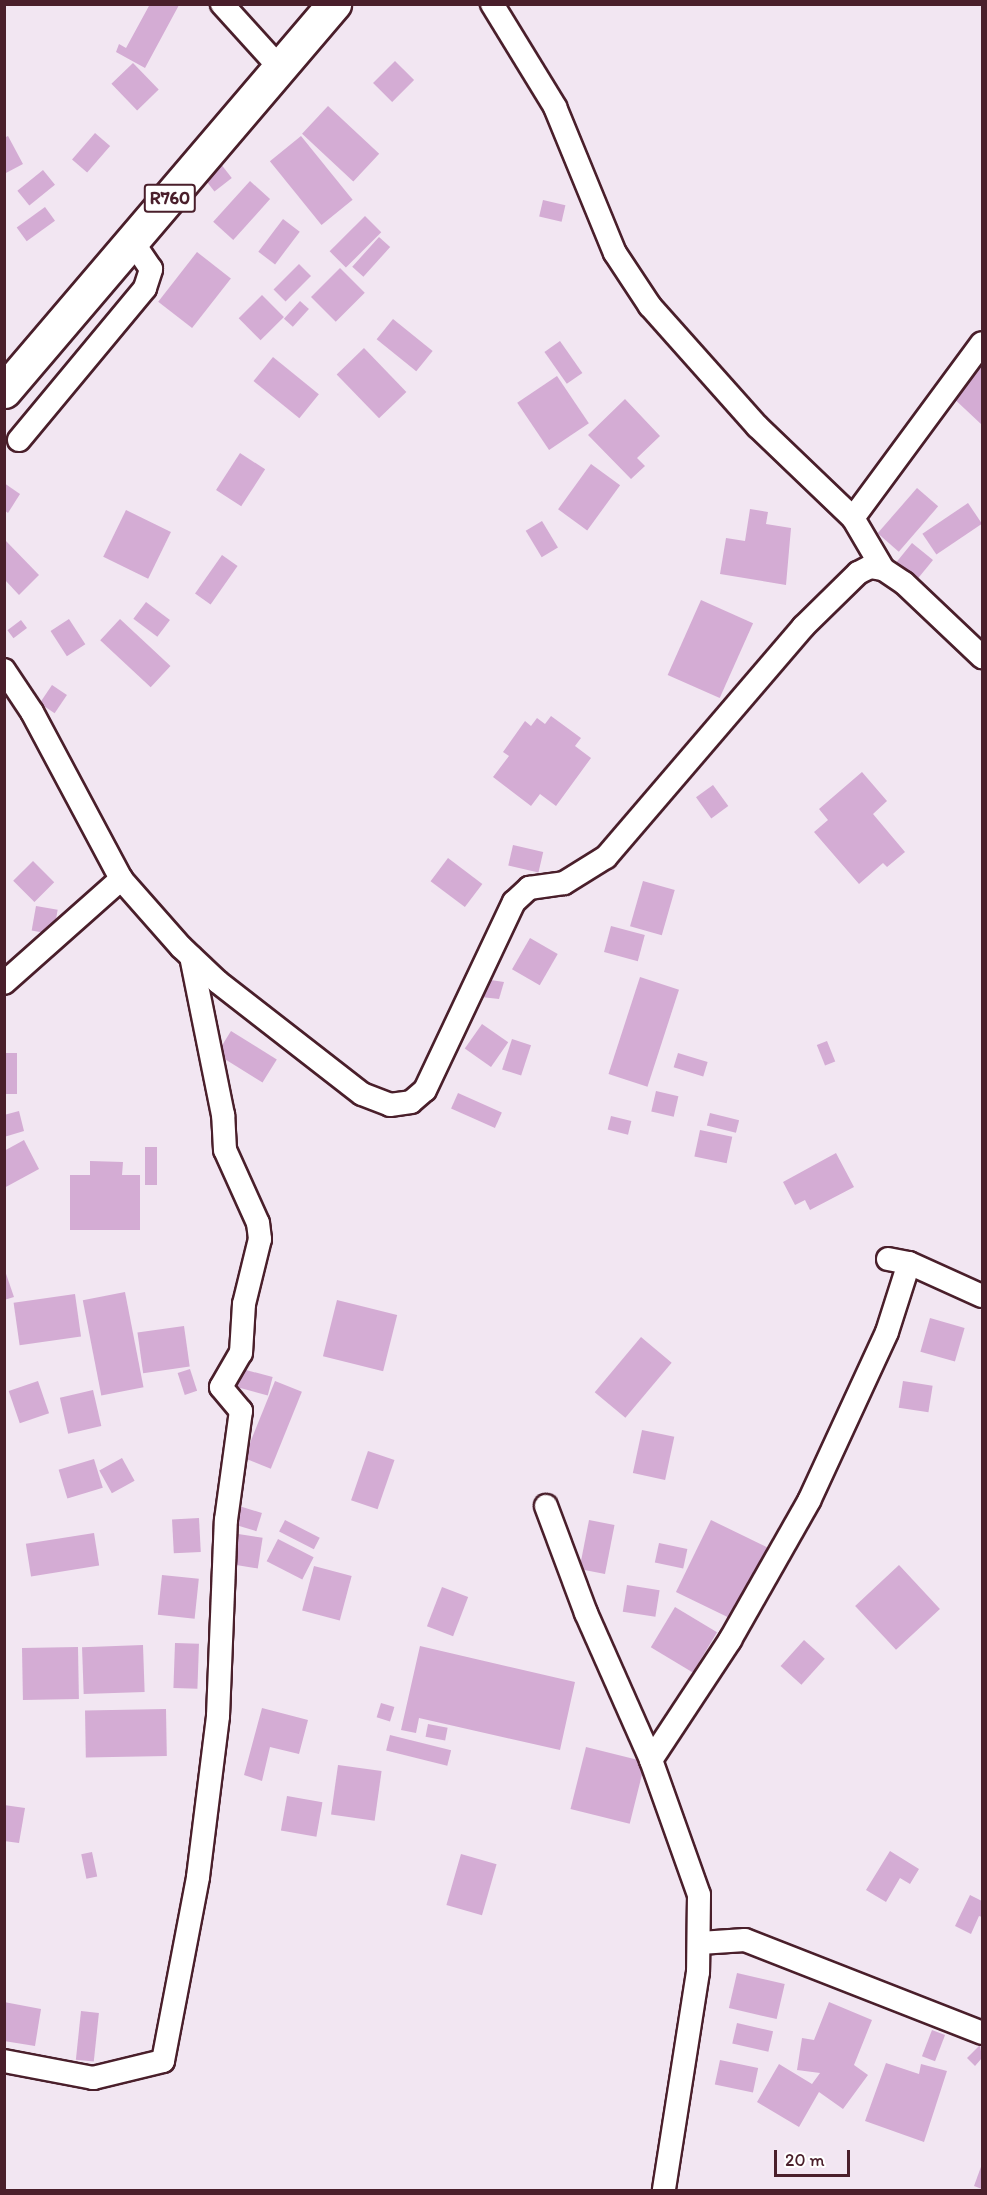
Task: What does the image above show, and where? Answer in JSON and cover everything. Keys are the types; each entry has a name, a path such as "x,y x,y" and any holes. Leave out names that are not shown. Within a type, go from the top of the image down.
{"main road":[{"name":"R760","path":"4,391 281,69 334,4"}],"street":[{"path":"222,4 281,69"},
{"path":"492,4 555,107 615,253 650,306 757,426 853,518 883,569 903,583 982,657"},
{"path":"19,440 145,288 152,269 132,241"},
{"path":"853,518 982,343"},
{"path":"4,670 32,712 121,879 191,957 362,1094 390,1105 411,1102 425,1090 514,902 529,888 564,883 606,857 832,596 858,573 870,567 883,569"},
{"path":"4,983 121,879"},
{"path":"4,2061 93,2078 163,2061 198,1877 218,1716 226,1520 241,1411 221,1387 241,1353 244,1304 261,1239 258,1223 225,1150 223,1115 191,957"},
{"path":"651,1760 730,1640 808,1501 887,1332 898,1261 982,1296"},
{"path":"546,1506 586,1613 651,1760 699,1895 700,1943 664,2190"},
{"path":"700,1943 746,1940 982,2033"}],"building":[{"path":"150,4 179,5 145,68 116,52 119,44 126,48"},
{"path":"395,61 414,80 392,102 373,83"},
{"path":"133,63 159,90 137,110 111,84"},
{"path":"328,106 379,154 353,182 302,134"},
{"path":"95,133 110,146 87,173 72,159"},
{"path":"8,136 23,164 4,174 4,138"},
{"path":"301,136 353,200 322,225 270,161"},
{"path":"217,159 232,178 214,191 200,173"},
{"path":"43,170 55,185 29,206 17,191"},
{"path":"250,181 270,199 233,240 213,222"},
{"path":"543,200 565,205 562,222 539,217"},
{"path":"45,207 55,221 27,241 17,228"},
{"path":"365,216 381,232 346,268 330,251"},
{"path":"283,219 300,232 275,264 258,252"},
{"path":"379,237 390,247 363,277 352,267"},
{"path":"197,252 231,278 192,328 158,302"},
{"path":"299,264 311,276 286,301 274,289"},
{"path":"340,268 365,293 336,322 311,297"},
{"path":"262,295 284,317 261,340 239,318"},
{"path":"300,301 309,309 293,327 284,319"},
{"path":"393,319 433,351 416,371 377,339"},
{"path":"560,341 582,373 567,384 544,352"},
{"path":"364,348 406,392 379,418 337,374"},
{"path":"273,357 319,394 299,418 253,381"},
{"path":"982,360 982,425 949,394"},
{"path":"557,376 589,423 549,450 517,403"},
{"path":"625,399 660,436 637,458 645,466 631,479 588,435"},
{"path":"240,453 265,469 241,506 216,490"},
{"path":"591,464 620,485 587,530 558,509"},
{"path":"4,483 20,494 8,513 4,510"},
{"path":"917,488 938,506 899,552 878,533"},
{"path":"968,503 982,524 936,554 922,534"},
{"path":"750,509 768,512 766,524 791,528 786,585 720,574 726,538 745,541"},
{"path":"126,510 171,532 148,579 103,557"},
{"path":"542,521 558,548 542,557 526,531"},
{"path":"5,540 39,575 19,595 5,580"},
{"path":"912,543 933,560 913,585 892,568"},
{"path":"222,555 238,566 211,604 195,594"},
{"path":"701,600 753,623 720,698 668,675"},
{"path":"146,602 170,620 157,637 133,619"},
{"path":"69,619 85,644 67,656 51,631"},
{"path":"120,619 170,666 151,687 100,640"},
{"path":"21,620 27,628 13,638 7,630"},
{"path":"52,685 67,695 55,713 40,703"},
{"path":"551,716 581,738 575,746 591,758 556,806 540,794 531,806 493,777 509,756 503,752 525,721 531,726 537,718 545,724"},
{"path":"862,772 887,801 873,814 905,852 887,867 883,863 859,884 814,832 828,820 819,809"},
{"path":"713,785 728,806 711,818 696,797"},
{"path":"513,845 543,852 538,872 508,865"},
{"path":"448,858 482,884 465,907 431,881"},
{"path":"33,861 54,882 34,902 13,881"},
{"path":"643,881 675,890 662,935 630,926"},
{"path":"36,906 58,910 53,934 32,931"},
{"path":"611,926 645,935 638,961 604,952"},
{"path":"530,938 558,954 540,985 512,969"},
{"path":"640,977 679,990 647,1087 608,1074"},
{"path":"484,979 504,982 499,999 481,997"},
{"path":"482,1024 508,1042 491,1067 465,1049"},
{"path":"231,1031 277,1060 262,1083 217,1054"},
{"path":"512,1039 531,1045 521,1076 502,1069"},
{"path":"827,1041 835,1061 825,1066 817,1045"},
{"path":"5,1053 17,1053 17,1094 5,1094"},
{"path":"678,1053 708,1062 703,1076 674,1067"},
{"path":"656,1091 678,1096 674,1117 651,1111"},
{"path":"458,1093 502,1113 495,1128 451,1109"},
{"path":"19,1111 24,1131 4,1137 4,1115"},
{"path":"710,1113 739,1120 736,1133 707,1126"},
{"path":"611,1116 631,1121 628,1135 608,1130"},
{"path":"700,1130 732,1137 727,1163 694,1156"},
{"path":"24,1140 39,1169 4,1188 4,1151"},
{"path":"145,1147 157,1147 157,1185 145,1185"},
{"path":"836,1153 854,1187 810,1210 805,1200 795,1205 783,1182"},
{"path":"90,1161 123,1162 122,1175 140,1175 140,1230 70,1230 70,1175 90,1175"},
{"path":"4,1268 14,1297 4,1300"},
{"path":"125,1292 144,1387 101,1395 83,1300"},
{"path":"75,1294 81,1337 20,1345 14,1303"},
{"path":"337,1300 397,1315 383,1371 323,1356"},
{"path":"930,1318 965,1328 955,1362 920,1352"},
{"path":"184,1326 190,1367 143,1373 137,1333"},
{"path":"641,1337 672,1363 625,1418 595,1392"},
{"path":"235,1367 273,1377 268,1395 230,1385"},
{"path":"190,1369 197,1391 185,1395 178,1373"},
{"path":"38,1381 49,1413 20,1423 9,1391"},
{"path":"275,1381 302,1392 271,1469 244,1458"},
{"path":"903,1381 933,1386 928,1412 899,1408"},
{"path":"93,1390 101,1426 68,1434 60,1398"},
{"path":"642,1430 674,1437 665,1480 633,1473"},
{"path":"368,1451 394,1460 378,1509 351,1500"},
{"path":"122,1458 135,1481 112,1493 99,1471"},
{"path":"94,1459 103,1488 67,1499 59,1470"},
{"path":"239,1506 262,1513 256,1531 233,1524"},
{"path":"199,1518 201,1552 174,1553 172,1519"},
{"path":"285,1520 320,1538 314,1549 279,1532"},
{"path":"589,1520 615,1525 605,1574 579,1569"},
{"path":"711,1520 770,1549 735,1621 676,1592"},
{"path":"94,1533 99,1566 31,1576 26,1544"},
{"path":"232,1533 263,1538 258,1568 227,1564"},
{"path":"278,1539 314,1557 302,1579 267,1561"},
{"path":"659,1543 687,1549 683,1569 655,1563"},
{"path":"899,1565 940,1609 896,1650 855,1606"},
{"path":"314,1566 352,1576 340,1621 302,1610"},
{"path":"162,1575 199,1579 195,1619 158,1615"},
{"path":"627,1585 660,1590 655,1617 623,1612"},
{"path":"442,1587 468,1597 453,1636 427,1626"},
{"path":"675,1607 717,1632 693,1673 651,1647"},
{"path":"804,1640 825,1659 801,1685 781,1666"},
{"path":"175,1643 199,1644 197,1689 173,1688"},
{"path":"143,1645 145,1692 84,1694 82,1647"},
{"path":"420,1646 575,1682 560,1750 419,1718 416,1733 401,1730"},
{"path":"78,1647 79,1699 23,1700 22,1648"},
{"path":"381,1703 394,1707 390,1721 377,1717"},
{"path":"262,1708 308,1720 299,1754 270,1747 262,1781 244,1775"},
{"path":"166,1709 167,1756 86,1757 85,1710"},
{"path":"428,1724 448,1728 445,1741 426,1737"},
{"path":"390,1735 451,1750 447,1766 386,1751"},
{"path":"586,1747 645,1762 630,1824 571,1809"},
{"path":"338,1765 382,1771 375,1821 331,1815"},
{"path":"287,1796 322,1802 316,1837 281,1830"},
{"path":"4,1805 25,1808 19,1843 4,1841"},
{"path":"890,1851 919,1869 910,1884 900,1878 886,1902 866,1890"},
{"path":"92,1852 97,1876 86,1879 81,1854"},
{"path":"461,1854 497,1864 482,1915 446,1905"},
{"path":"970,1895 982,1901 982,1917 979,1916 971,1934 955,1926"},
{"path":"737,1973 785,1984 777,2019 729,2008"},
{"path":"4,2002 41,2009 35,2046 4,2041"},
{"path":"829,2002 872,2020 854,2065 868,2075 843,2109 819,2092 799,2127 757,2102 779,2064 812,2084 820,2073 797,2070 802,2038 814,2040"},
{"path":"81,2011 99,2013 94,2062 76,2060"},
{"path":"737,2023 773,2031 768,2052 732,2043"},
{"path":"932,2030 945,2035 935,2061 922,2056"},
{"path":"980,2045 982,2058 975,2066 967,2058"},
{"path":"720,2060 758,2068 753,2093 715,2084"},
{"path":"886,2063 919,2074 921,2064 947,2071 924,2142 865,2121"},
{"path":"982,2164 982,2189 974,2186"}]}
